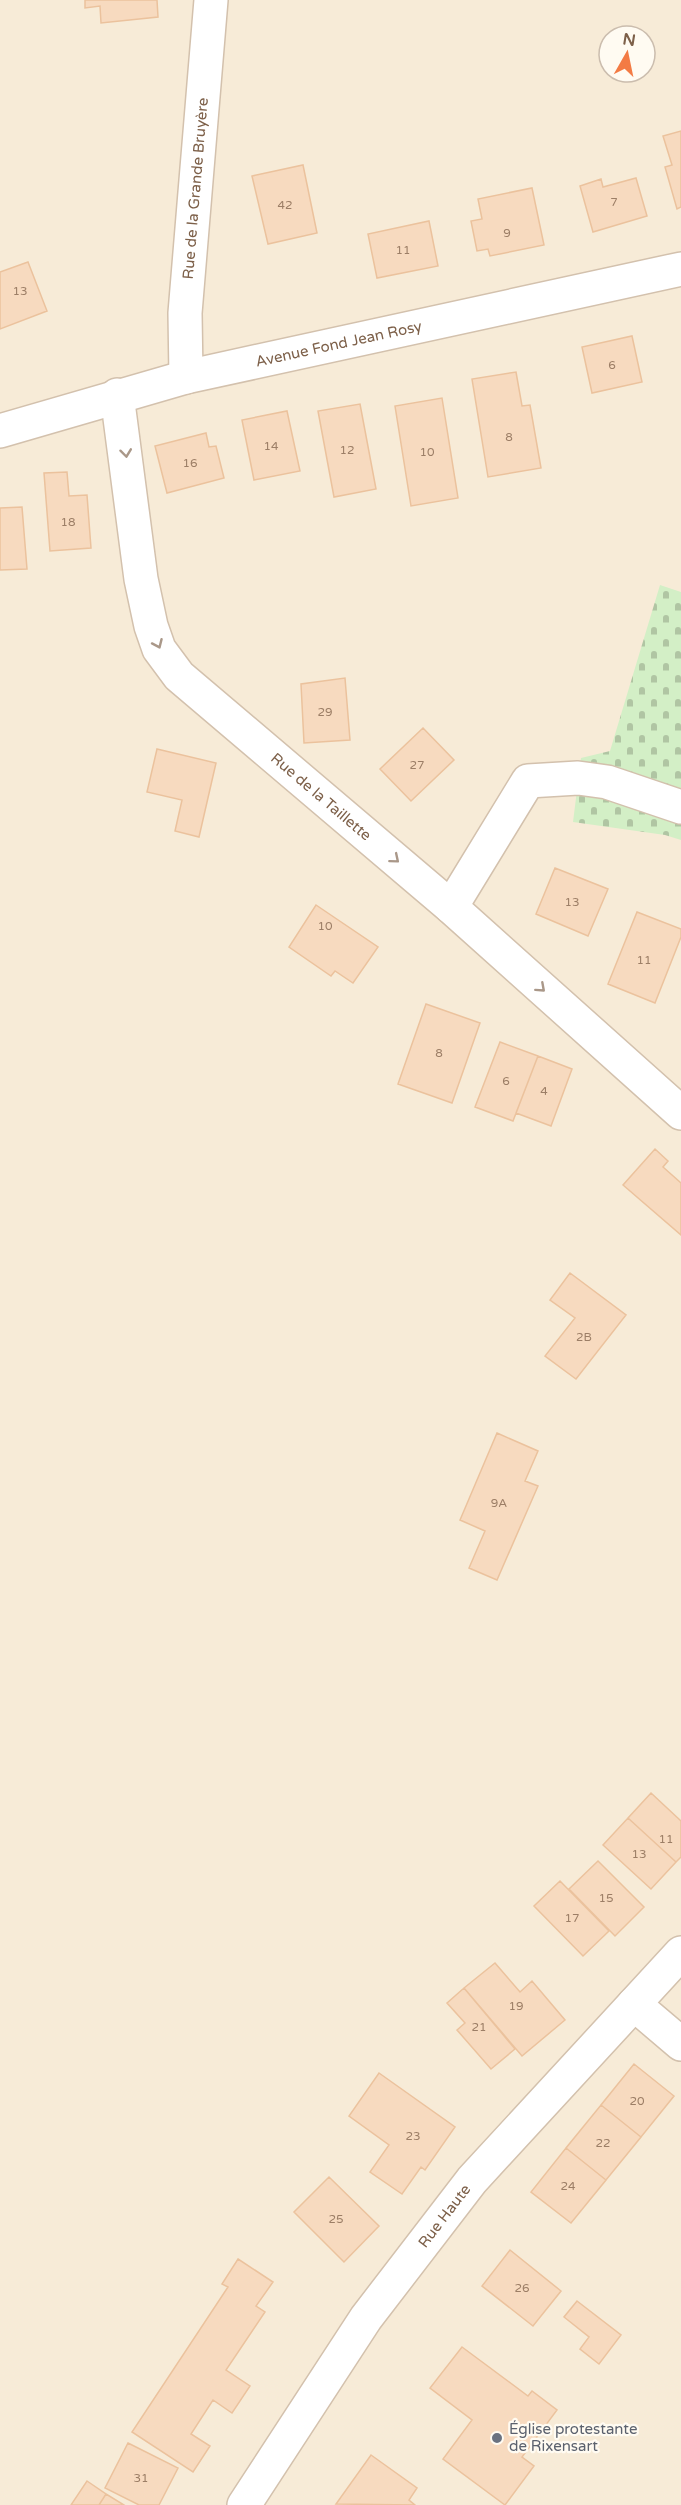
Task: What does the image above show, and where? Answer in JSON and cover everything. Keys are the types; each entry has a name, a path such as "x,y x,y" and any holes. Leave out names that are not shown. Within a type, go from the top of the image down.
{"street":[{"name":"Rue de la Grande Bruyère","path":"186,377 185,314 211,0"},
{"name":"Avenue Fond Jean Rosy","path":"0,431 117,395 186,377 681,269"},
{"name":"Rue de la Taillette","path":"117,395 141,579 159,649 179,676 451,907 681,1113"},
{"path":"451,907 528,781 578,778 607,782 681,807"},
{"name":"Rue Haute","path":"244,2505 366,2318 472,2180 681,1953"},
{"path":"634,2004 681,2044"}],"shaded area":[{"path":"0,0 681,0 681,2505 0,2505"}],"green space":[{"path":"660,585 681,592 681,840 665,835 573,822 581,758 610,751"}],"building":[{"path":"85,0 157,0 158,17 101,23 100,6 85,8"},
{"path":"681,131 681,207 677,209 665,167 672,165 663,136"},
{"path":"303,165 317,233 268,244 252,176"},
{"path":"636,178 647,216 593,232 580,186 601,179 603,187"},
{"path":"532,188 544,245 490,256 488,249 477,251 471,221 482,219 478,199"},
{"path":"429,221 438,266 377,278 368,234"},
{"path":"28,262 47,311 0,329 0,272"},
{"path":"632,336 642,382 592,393 582,347"},
{"path":"516,372 522,406 530,405 541,468 488,477 472,379"},
{"path":"442,398 458,498 411,506 395,406"},
{"path":"360,404 376,489 334,497 318,411"},
{"path":"287,411 300,471 254,480 242,420"},
{"path":"206,433 209,447 216,446 224,478 167,493 155,446"},
{"path":"67,472 69,496 87,495 91,548 50,551 44,473"},
{"path":"22,507 27,569 0,570 0,508"},
{"path":"345,678 350,740 304,743 301,684"},
{"path":"423,728 454,760 411,801 380,769"},
{"path":"157,749 216,763 199,837 175,831 182,800 147,792"},
{"path":"555,868 608,889 588,936 536,914"},
{"path":"316,905 378,947 353,983 335,971 331,976 289,947"},
{"path":"637,912 681,929 681,937 655,1003 608,984"},
{"path":"426,1004 480,1023 452,1103 398,1084"},
{"path":"500,1042 538,1056 513,1121 475,1107"},
{"path":"538,1056 572,1069 551,1126 516,1113"},
{"path":"655,1149 668,1161 663,1167 681,1183 681,1235 623,1185"},
{"path":"570,1273 626,1315 576,1379 545,1356 575,1318 550,1300"},
{"path":"497,1433 538,1451 525,1481 538,1486 497,1580 469,1568 485,1531 460,1520"},
{"path":"651,1793 681,1821 681,1857 676,1862 628,1818"},
{"path":"628,1818 676,1862 651,1889 603,1845"},
{"path":"598,1861 644,1907 615,1936 569,1889"},
{"path":"560,1881 609,1931 583,1956 534,1906"},
{"path":"495,1963 520,1992 532,1981 565,2020 522,2056 464,1988"},
{"path":"464,1988 515,2049 491,2069 457,2030 465,2023 447,2003"},
{"path":"634,2064 674,2096 641,2137 601,2105"},
{"path":"379,2073 455,2127 425,2170 421,2167 402,2194 370,2172 389,2145 349,2116"},
{"path":"601,2105 641,2137 606,2180 566,2148"},
{"path":"566,2148 606,2180 571,2223 531,2192"},
{"path":"329,2177 379,2226 344,2262 294,2212"},
{"path":"510,2250 561,2291 533,2326 482,2286"},
{"path":"238,2259 273,2282 256,2306 265,2312 226,2370 250,2386 232,2413 213,2400 191,2434 210,2446 193,2472 132,2432 228,2287 222,2284"},
{"path":"577,2301 621,2335 599,2364 580,2349 589,2337 564,2317"},
{"name":"Église protestante de Rixensart","path":"462,2347 528,2396 532,2391 557,2410 522,2457 534,2466 505,2505 443,2459 472,2420 430,2388"},
{"path":"128,2443 178,2468 159,2505 139,2505 105,2488"},
{"path":"371,2455 417,2488 409,2500 415,2505 336,2504"},
{"path":"87,2481 106,2494 99,2505 71,2505"},
{"path":"106,2494 124,2505 99,2505"}],"place":[{"name":"Église protestante de Rixensart","path":"497,2438"}]}
